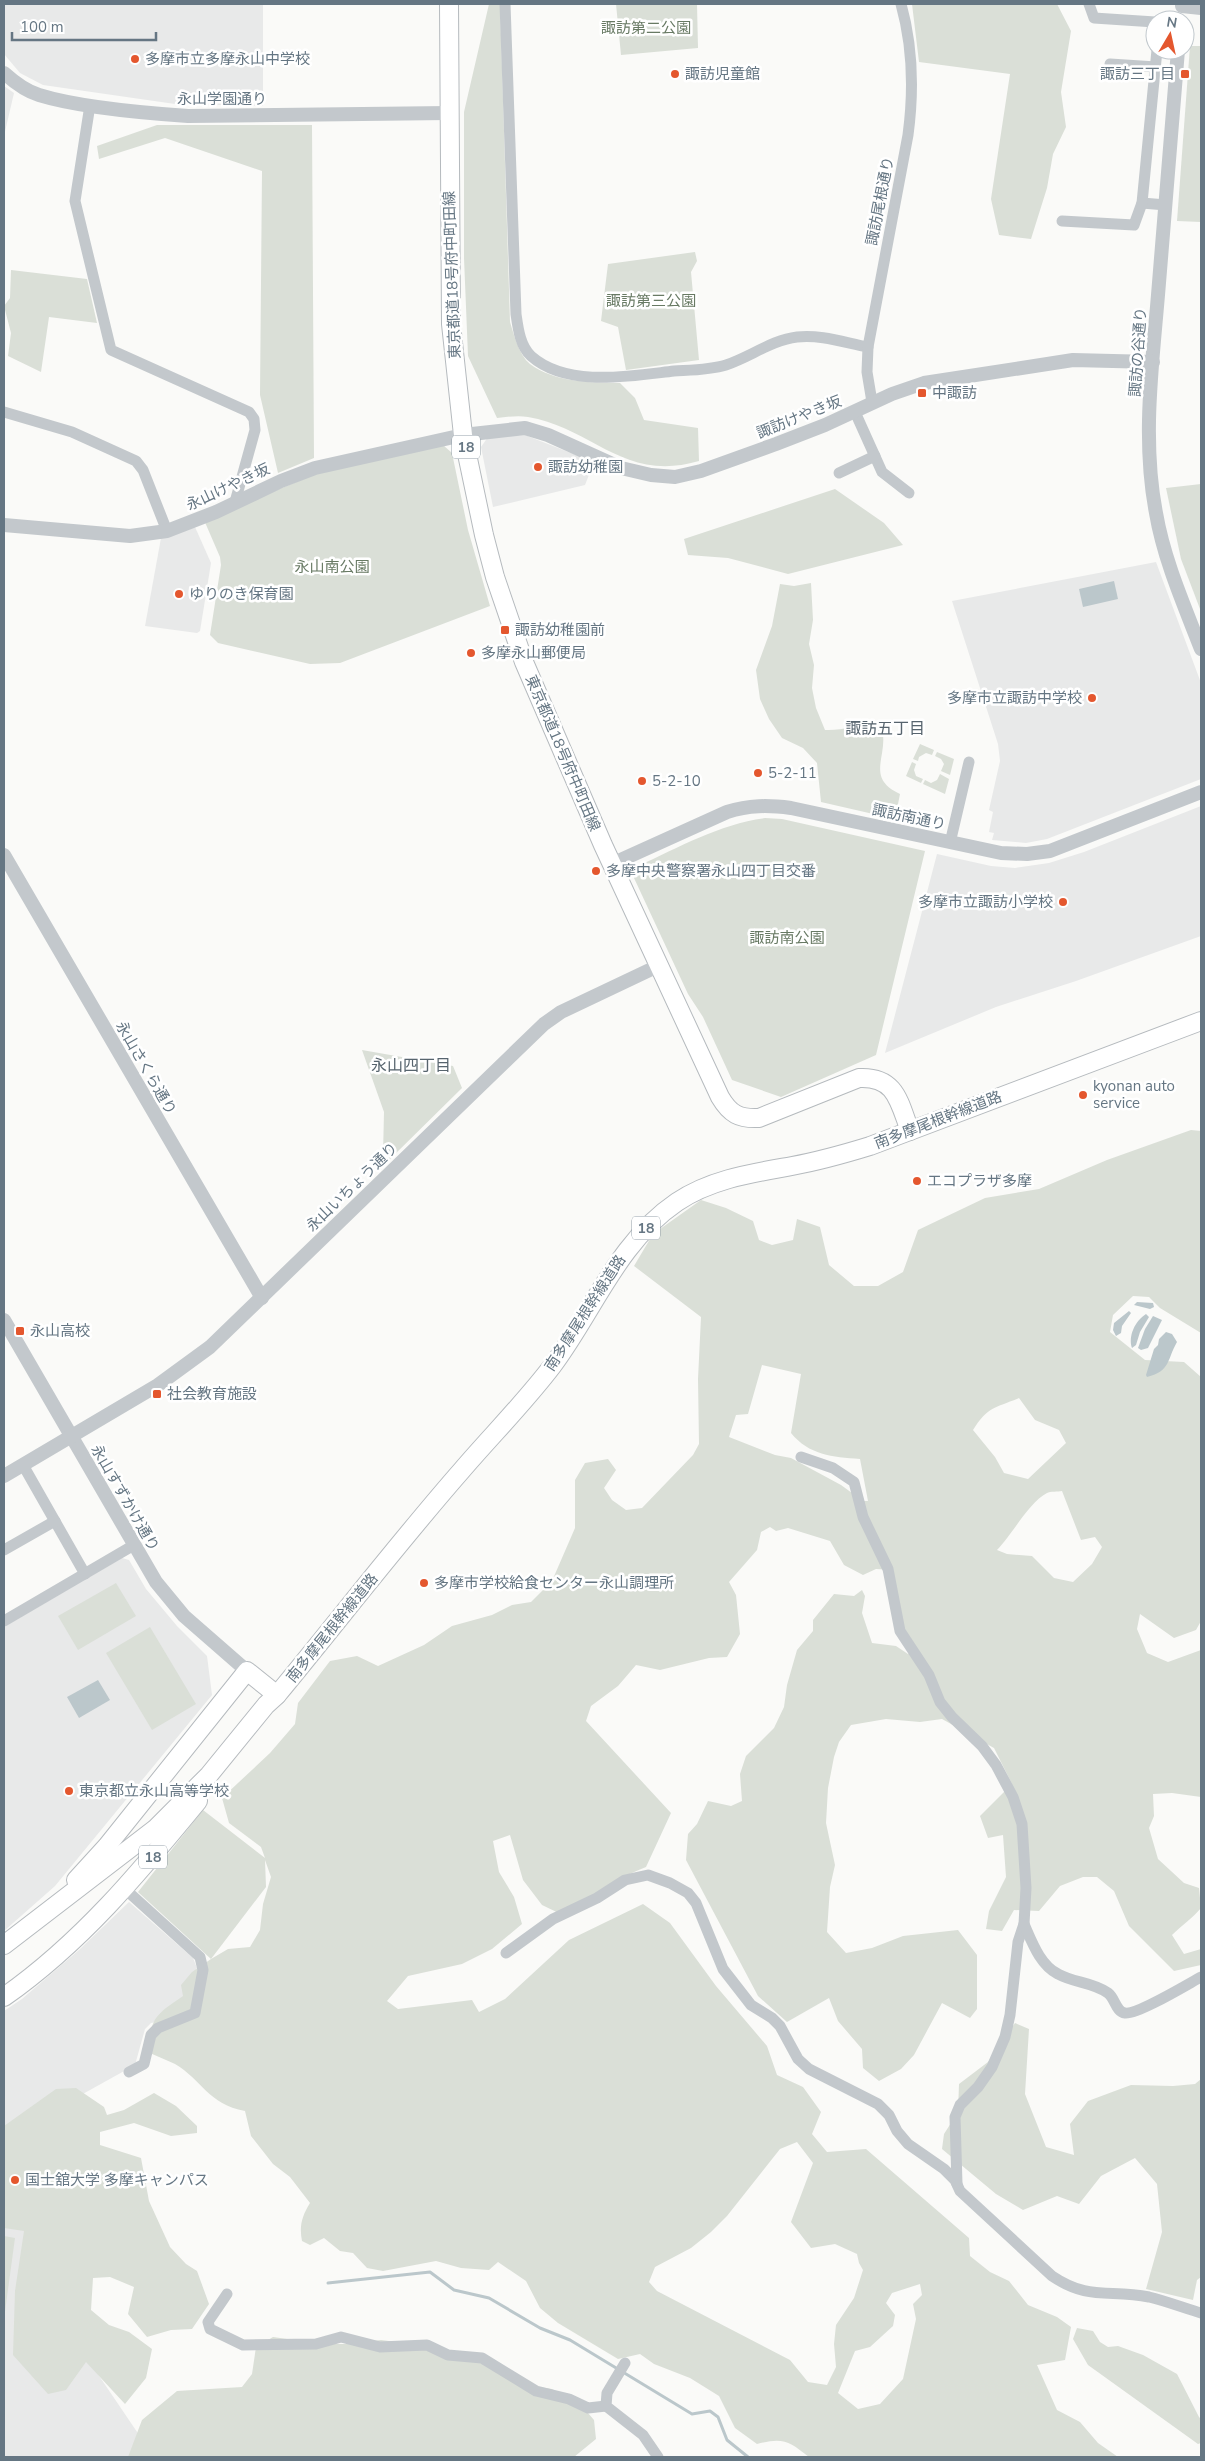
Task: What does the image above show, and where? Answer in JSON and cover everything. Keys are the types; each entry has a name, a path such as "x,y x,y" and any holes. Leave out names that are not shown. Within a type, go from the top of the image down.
{"main road":[{"name":"東京都道18号府中町田線","path":"449,4 451,324 463,435 495,577 524,662 658,966 720,1097 735,1116 744,1119 758,1118 859,1078 871,1078 884,1082 896,1095 910,1131"},
{"name":"南多摩尾根幹線道路","path":"4,1945 136,1846 171,1815 209,1775 266,1705 278,1695 461,1470 538,1384 589,1312 621,1256 637,1236 660,1215 687,1196 716,1183 834,1157 910,1131 1201,1021"},
{"name":"南多摩尾根幹線道路","path":"247,1671 278,1695"},
{"path":"34,1923 89,1867 247,1671"},
{"name":"南多摩尾根幹線道路","path":"4,1997 53,1959 125,1889 271,1709 278,1695"}],"street":[{"path":"505,4 516,314 518,331 526,349 547,367 604,379 727,364 796,337 820,338 868,347"},
{"name":"諏訪尾根通り","path":"872,402 867,372 868,347 911,110 911,58 901,4"},
{"path":"1089,4 1094,18 1145,21"},
{"path":"1181,10 1201,8"},
{"path":"1062,221 1134,225 1142,203 1156,60"},
{"name":"諏訪の谷通り","path":"1177,60 1153,362 1149,422 1150,462 1156,513 1173,575 1201,649"},
{"path":"1110,64 1156,67"},
{"name":"永山学園通り","path":"4,73 19,86 38,95 90,105 188,116 449,113"},
{"path":"90,105 75,201 111,350 249,412 254,419 255,430 234,502"},
{"path":"1142,203 1166,205"},
{"name":"諏訪けやき坂","path":"463,435 497,429 530,429 622,468 650,475 675,477 701,471 776,444 855,412 872,402 924,384 979,373 1073,360 1153,362"},
{"path":"4,412 72,432 136,461 143,470 167,531"},
{"path":"855,412 882,472 909,493"},
{"name":"永山けやき坂","path":"4,525 130,536 167,531 315,468 463,435"},
{"path":"839,473 874,456"},
{"path":"950,843 969,762"},
{"name":"諏訪南通り","path":"612,864 727,812 744,807 767,805 791,808 950,843 1014,854 1050,851 1201,792"},
{"name":"永山さくら通り","path":"6,862 262,1298"},
{"name":"永山いちょう通り","path":"4,1476 158,1385 191,1362 262,1298 471,1093 549,1020 561,1012 658,966"},
{"name":"永山すずかけ通り","path":"4,1320 156,1582 184,1616 247,1671"},
{"path":"801,1457 832,1468 854,1482 863,1517 888,1569 900,1631 929,1675 940,1702 952,1718 982,1746 1006,1782 1022,1824 1026,1888 1024,1924 1018,1942 1005,2037 992,2067 978,2087 960,2104 955,2117 956,2184"},
{"path":"23,1464 85,1574"},
{"path":"4,1550 55,1521"},
{"path":"4,1621 134,1545"},
{"path":"506,1953 553,1919 596,1898 625,1880 648,1875 670,1883 688,1893 696,1903 723,1969 752,2005 772,2018 780,2026 798,2059 810,2069 878,2104 889,2115 896,2131 908,2144 944,2169 960,2191 1009,2239 1052,2276 1068,2287 1086,2293 1148,2297 1201,2313"},
{"path":"125,1889 200,1957 203,1970 195,2014 158,2028 151,2035 144,2064 129,2072"},
{"path":"1024,1924 1044,1962 1058,1974 1094,1985 1110,1994 1124,2013 1138,2011 1201,1977"},
{"path":"227,2294 208,2322 210,2328 243,2345 316,2344 341,2337 380,2347 427,2345 448,2355 482,2358 536,2390 569,2399 588,2408 606,2406 643,2435 658,2457"},
{"path":"606,2406 606,2392 625,2364"}],"shaded area":[{"name":"多摩市立多摩永山中学校","path":"4,4 263,4 263,106 175,104 43,85 20,73 4,54"},
{"path":"4,86 14,93 4,136"},
{"name":"諏訪幼稚園","path":"525,435 594,462 585,485 493,507 481,447 488,437"},
{"name":"ゆりのき保育園","path":"195,527 211,563 200,631 197,633 145,626 161,538"},
{"name":"多摩市立諏訪中学校","path":"1156,562 1201,683 1201,779 1047,839 1026,843 992,840 994,833 989,832 993,812 989,810 1000,761 998,744 952,601"},
{"path":"1114,581 1118,599 1083,607 1079,589"},
{"name":"多摩市立諏訪小学校","path":"1201,806 1201,936 1076,981 996,1007 885,1053 937,854 991,866 1015,868 1049,863 1084,852"},
{"path":"1137,1302 1153,1303 1154,1307 1150,1309 1134,1305"},
{"path":"1129,1311 1131,1313 1122,1326 1121,1333 1116,1336 1113,1330 1114,1323"},
{"path":"1146,1314 1149,1317 1140,1332 1136,1345 1132,1348 1133,1329"},
{"path":"1153,1316 1162,1320 1148,1348 1141,1350 1138,1348 1145,1329"},
{"path":"1166,1332 1172,1334 1177,1342 1164,1368 1147,1377 1154,1349 1158,1345 1159,1339"},
{"name":"東京都立永山高等学校","path":"122,1558 129,1560 146,1589 177,1626 207,1656 212,1695 55,1886 4,1931 4,1627"},
{"path":"98,1680 110,1700 79,1718 67,1697"},
{"name":"国士舘大学 多摩キャンパス","path":"129,1902 193,1958 197,1968 185,2006 162,2021 151,2023 145,2029 135,2065 81,2095 91,2364 154,2457 4,2457 4,2011 22,1999 79,1950"}],"green space":[{"path":"489,4 500,4 510,322 520,350 530,364 550,375 585,382 620,383 635,398 644,420 698,428 699,461 673,466 650,465 629,460 551,423 524,416 497,418 468,356 464,258 464,112"},
{"name":"諏訪第二公園","path":"616,4 697,4 698,48 621,55"},
{"path":"912,4 1057,4 1071,31 1061,92 1066,127 1053,154 1047,188 1031,239 999,235 991,199 1010,74 919,62"},
{"path":"1195,46 1201,46 1201,222 1177,221 1189,60 1195,60"},
{"path":"157,125 312,125 314,458 278,473 260,395 262,171 165,138 99,159 97,146"},
{"name":"諏訪第三公園","path":"695,252 697,261 691,272 699,360 626,370 618,327 601,321 608,264"},
{"path":"11,270 87,279 97,323 49,317 41,372 8,356 11,333 4,306 10,298"},
{"name":"永山南公園","path":"443,445 452,453 468,530 490,606 340,663 310,664 218,643 210,635 221,565 220,557 204,520 318,473"},
{"path":"1201,484 1200,609 1181,559 1166,488"},
{"path":"835,489 884,523 903,545 788,574 728,558 688,555 684,539"},
{"path":"811,583 813,620 809,644 814,665 812,688 816,708 825,730 881,726 883,746 880,772 883,780 889,787 900,794 895,819 821,802 817,763 803,748 782,738 769,719 760,699 756,670 772,626 780,584 794,586"},
{"path":"920,744 934,750 932,755 926,753 919,757 918,761 913,759"},
{"path":"937,752 954,759 950,775 941,771 944,764 941,759 935,756"},
{"path":"912,762 916,764 914,770 916,776 923,779 921,783 906,776"},
{"path":"940,774 949,779 945,794 923,784 925,780 931,783 937,780"},
{"name":"諏訪南公園","path":"765,818 782,819 925,851 876,1055 781,1097 732,1080 703,1017 688,994 634,878 638,866 684,844 732,825"},
{"path":"362,1050 453,1066 462,1088 388,1161 383,1155 384,1112"},
{"path":"1191,1130 1201,1131 1201,1333 1160,1308 1149,1297 1133,1296 1113,1315 1110,1332 1145,1360 1184,1362 1201,1377 1201,1621 1196,1630 1174,1638 1140,1614 1137,1629 1147,1653 1168,1662 1201,1650 1201,1797 1172,1793 1153,1794 1154,1816 1149,1828 1158,1859 1184,1883 1199,1888 1201,1908 1172,1935 1184,1954 1201,1949 1201,1965 1174,1971 1129,1926 1114,1891 1097,1877 1083,1877 1060,1886 1039,1911 1014,1910 1002,1931 986,1929 989,1911 1006,1877 1003,1835 988,1838 980,1816 1012,1784 994,1748 942,1719 920,1722 886,1719 851,1725 839,1742 834,1757 828,1788 826,1823 835,1865 830,1887 827,1932 846,1953 872,1948 903,1936 958,1930 977,1955 977,2009 970,2018 942,2003 914,2055 901,2069 879,2081 863,2068 862,2049 838,2021 829,1998 787,2022 758,1996 686,1860 688,1834 697,1824 708,1801 731,1806 742,1801 740,1774 746,1756 774,1728 784,1707 787,1685 797,1650 813,1631 813,1620 834,1594 854,1596 862,1590 865,1596 862,1613 872,1643 896,1646 908,1654 917,1648 898,1619 893,1570 876,1569 863,1575 844,1565 830,1541 788,1528 776,1531 770,1527 761,1532 757,1550 729,1582 736,1595 740,1634 727,1657 709,1658 660,1670 636,1665 618,1686 591,1706 586,1721 671,1813 646,1867 604,1888 567,1917 542,1905 523,1880 510,1835 493,1841 499,1872 514,1897 522,1924 492,1949 462,1964 408,1976 387,2001 398,2009 472,2000 479,2012 505,1999 569,1940 643,1904 670,1923 716,1986 767,2046 777,2075 803,2087 821,2112 812,2134 827,2152 866,2149 969,2238 970,2256 990,2272 1009,2281 1028,2305 1057,2317 1071,2327 1065,2360 1037,2365 1057,2410 1080,2422 1098,2443 1118,2457 809,2457 796,2447 785,2442 773,2441 757,2444 735,2428 719,2396 690,2378 654,2364 640,2354 618,2359 558,2323 540,2308 526,2281 498,2262 489,2270 461,2268 436,2261 383,2271 367,2268 353,2253 340,2251 324,2238 310,2245 302,2241 302,2221 310,2203 290,2177 273,2164 251,2136 245,2111 222,2103 184,2070 150,2053 151,2032 156,2019 160,2013 183,1996 181,1985 192,1972 211,1959 138,1892 203,1810 265,1858 261,1847 229,1823 222,1798 270,1753 295,1724 298,1703 330,1661 357,1656 378,1666 424,1645 452,1626 492,1615 512,1605 531,1602 552,1581 575,1528 575,1480 585,1463 608,1459 616,1470 604,1488 612,1500 626,1510 642,1508 693,1455 699,1444 698,1379 701,1317 634,1266 653,1234 701,1200 726,1208 753,1221 759,1240 772,1245 793,1240 797,1219 820,1227 829,1265 854,1286 878,1286 903,1272 918,1230 985,1198 1039,1189 1107,1160","holes":["762,1365 801,1374 791,1433 805,1446 822,1454 860,1459 868,1501 863,1501 841,1485 791,1458 775,1455 729,1437 736,1415 748,1414","1019,1398 1035,1420 1059,1430 1066,1443 1028,1479 1004,1473 995,1457 973,1430 983,1416 993,1409","1062,1491 1081,1540 1095,1537 1102,1547 1092,1564 1073,1582 1054,1578 1032,1556 1007,1554 997,1550 1027,1511 1040,1497 1050,1492","265,1860 271,1877 263,1904 260,1930 250,1947 228,1949 211,1959 266,1887","797,2142 813,2163 791,2222 811,2248 835,2244 857,2254 863,2270 854,2298 836,2325 834,2344 836,2367 827,2385 808,2382 790,2360 657,2291 649,2282 655,2267 691,2248 727,2216 780,2149","920,2284 922,2295 913,2304 916,2319 903,2379 880,2404 858,2409 838,2393 855,2351 870,2347 893,2326 895,2315 886,2303 892,2293"]},
{"path":"116,1583 136,1616 78,1650 58,1616"},
{"path":"150,1627 196,1704 152,1730 106,1653"},
{"path":"1015,2023 1029,2029 1025,2094 1046,2147 1074,2155 1070,2124 1088,2101 1131,2085 1173,2086 1195,2084 1201,2079 1201,2277 1197,2280 1193,2300 1146,2289 1162,2232 1157,2184 1135,2158 1101,2176 1079,2204 1057,2196 1023,2210 996,2194 942,2149 944,2134 958,2112 959,2084 988,2062"},
{"path":"76,2088 104,2107 107,2115 124,2110 154,2093 176,2106 197,2126 197,2133 171,2136 134,2123 100,2132 100,2145 141,2158 149,2201 170,2247 186,2264 197,2271 209,2304 192,2329 171,2330 147,2337 128,2314 134,2287 110,2277 93,2278 91,2310 109,2325 129,2332 152,2349 146,2378 125,2404 86,2362 66,2390 48,2394 13,2355 15,2291 24,2231 4,2228 4,2126 56,2089"},
{"path":"4,2236 15,2238 4,2319"},
{"path":"1077,2328 1093,2331 1100,2342 1108,2347 1118,2346 1143,2355 1177,2374 1201,2419 1201,2443 1198,2444 1088,2365 1073,2339"},
{"path":"273,2337 322,2344 351,2344 381,2340 428,2346 493,2359 520,2384 552,2389 582,2406 594,2420 596,2439 574,2457 128,2457 142,2420 177,2391 242,2387 252,2374 256,2347"}],"waterway":[{"path":"328,2283 430,2272 454,2290 489,2298 540,2328 570,2340 692,2414 710,2411 718,2417 727,2440 748,2457"}],"place":[{"name":"多摩市立多摩永山中学校","path":"135,59"},
{"name":"諏訪児童館","path":"675,74"},
{"name":"諏訪三丁目","path":"1185,74"},
{"name":"中諏訪","path":"922,393"},
{"name":"諏訪幼稚園","path":"538,467"},
{"name":"ゆりのき保育園","path":"179,594"},
{"name":"諏訪幼稚園前","path":"505,630"},
{"name":"多摩永山郵便局","path":"471,653"},
{"name":"多摩市立諏訪中学校","path":"1092,698"},
{"name":"5-2-11","path":"758,773"},
{"name":"5-2-10","path":"642,781"},
{"name":"多摩中央警察署永山四丁目交番","path":"596,871"},
{"name":"多摩市立諏訪小学校","path":"1063,902"},
{"name":"kyonan auto service","path":"1083,1095"},
{"name":"エコプラザ多摩","path":"917,1181"},
{"name":"永山高校","path":"20,1331"},
{"name":"社会教育施設","path":"157,1394"},
{"name":"多摩市学校給食センター永山調理所","path":"424,1583"},
{"name":"東京都立永山高等学校","path":"69,1791"},
{"name":"国士舘大学 多摩キャンパス","path":"15,2180"}],"district":[{"name":"諏訪五丁目","path":"885,728"},
{"name":"永山四丁目","path":"411,1065"}]}
